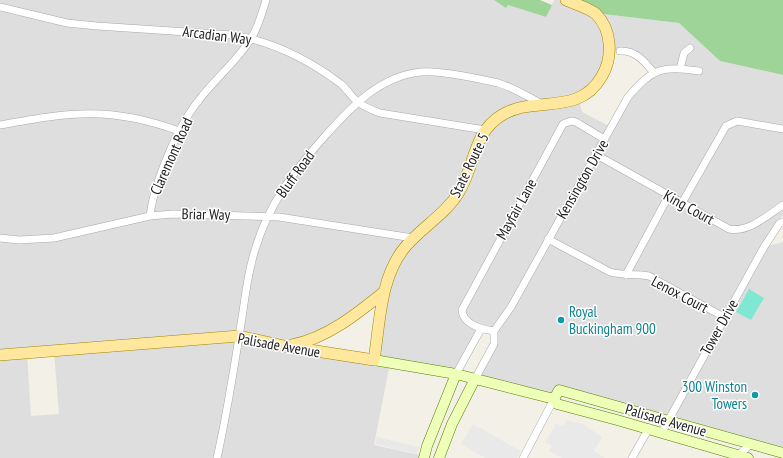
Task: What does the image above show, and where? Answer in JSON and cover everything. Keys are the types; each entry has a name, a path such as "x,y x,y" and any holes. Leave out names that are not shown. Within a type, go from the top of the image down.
{"main road":[{"name":"State Route 5","path":"374,360 384,292 392,267 398,256 413,238 450,204 459,193 476,145 485,130 497,118 511,110 531,106 569,102 588,92 602,76 609,55 607,34 602,22 595,13 566,0"},
{"path":"284,346 314,339 350,318 384,292"},
{"name":"Palisade Avenue","path":"0,355 239,336 284,346 456,374 554,399 558,404 649,428 735,456 748,458"},
{"path":"424,458 427,446 456,374"},
{"path":"439,458 452,424 474,379"},
{"name":"Palisade Avenue","path":"554,399 559,390 783,453"}],"street":[{"name":"Claremont Road","path":"150,216 152,200 179,131 199,100 252,38 260,21 266,0"},
{"name":"Arcadian Way","path":"0,7 67,23 232,34 252,38 294,54 348,90 357,102 380,113 485,130"},
{"path":"680,69 684,53 690,48"},
{"path":"620,51 628,51 636,54 654,73"},
{"name":"Kensington Drive","path":"474,379 495,342 494,331 511,307 628,97 643,80 654,73 663,70 680,69 699,71"},
{"name":"Bluff Road","path":"217,458 228,410 249,272 254,251 277,196 298,166 357,102 385,84 411,74 437,72 499,84 546,105"},
{"path":"0,125 52,116 88,113 133,117 179,131"},
{"name":"Mayfair Lane","path":"481,329 465,319 462,315 463,306 563,124 571,121 576,122 604,139"},
{"path":"682,203 726,126 737,122 783,129"},
{"name":"King Court","path":"595,154 729,229 737,231 753,224 783,205"},
{"path":"626,275 669,195"},
{"name":"Briar Way","path":"0,238 19,240 54,238 150,216 173,214 268,216 413,238"},
{"name":"Tower Drive","path":"662,432 724,317 781,223"},
{"name":"Lenox Court","path":"548,239 610,272 626,275 641,274 649,276 724,317"},
{"path":"456,374 481,329 494,331"},
{"path":"523,458 554,399"},
{"path":"632,458 649,428"},
{"path":"735,456 752,444"}],"shaded area":[{"path":"0,0 494,0 506,7 508,5 546,17 554,0 566,0 595,13 679,23 720,61 783,75 783,214 764,247 783,242 783,453 560,390 554,399 475,379 494,344 494,331 481,329 456,374 390,363 374,445 424,456 424,458 0,458","holes":["620,51 643,59 654,73 628,97 611,127 582,112 579,98 607,65 609,55","384,293 374,360 302,343","54,351 59,414 31,416 27,353"]},
{"path":"749,289 764,298 751,320 736,312"},
{"path":"566,420 583,424 602,437 594,451 605,458 562,458 549,451 552,446 545,442 556,424 564,426"},
{"path":"473,424 521,451 517,458 485,458 461,444"},
{"path":"377,437 419,447 417,454 375,444"}],"green space":[{"path":"494,0 540,0 552,5 546,17 508,5 506,8"},
{"path":"566,0 783,0 783,75 720,61 679,23 595,13"}],"place":[{"name":"Royal Buckingham 900","path":"561,320"},
{"name":"300 Winston Towers","path":"755,395"}]}
